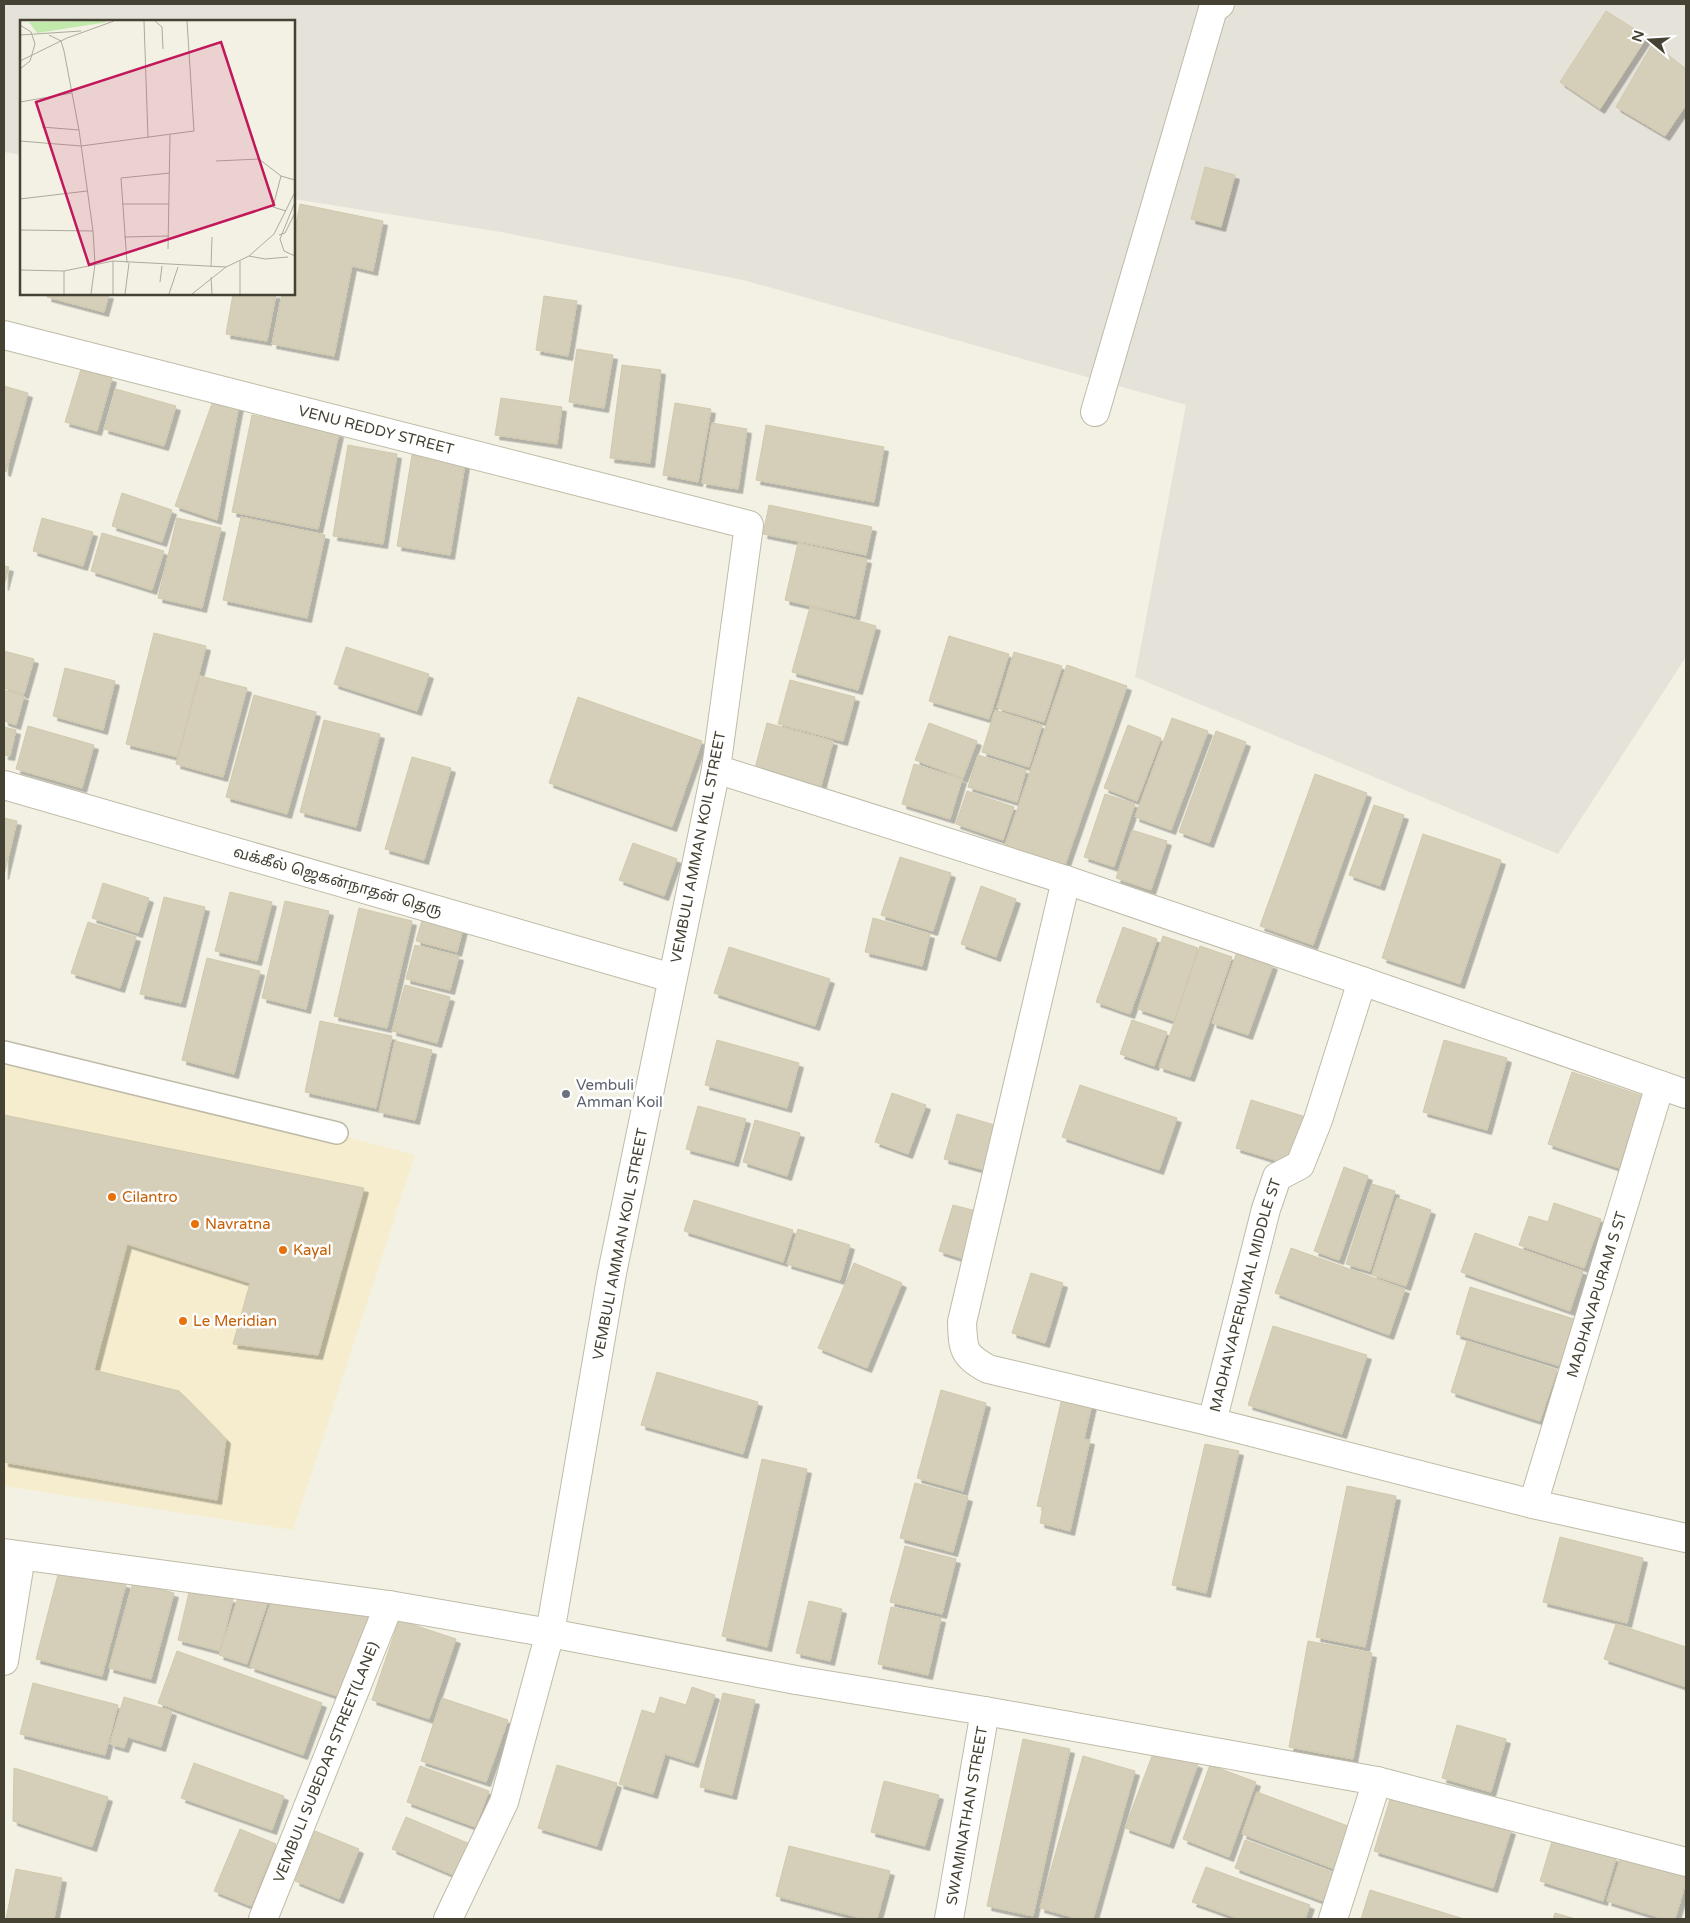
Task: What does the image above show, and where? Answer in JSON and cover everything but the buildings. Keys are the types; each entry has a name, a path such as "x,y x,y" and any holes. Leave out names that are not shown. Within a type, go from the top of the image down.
{"street":[{"path":"1095,412 1213,9 1220,4"},
{"name":"VENU REDDY STREET","path":"4,335 749,525"},
{"name":"VEMBULI AMMAN KOIL STREET","path":"448,1919 504,1802 550,1632 612,1273 716,768 749,525"},
{"path":"716,768 1066,880 1686,1094"},
{"name":"வக்கீல் ஜெகன்நாதன் தெரு","path":"4,785 672,978"},
{"path":"1066,880 962,1322 965,1349 971,1360 988,1369 1212,1422 1533,1504 1686,1538"},
{"name":"MADHAVAPERUMAL MIDDLE ST","path":"1212,1422 1266,1209 1276,1178 1300,1165 1318,1120 1362,981"},
{"name":"MADHAVAPURAM S ST","path":"1533,1504 1660,1085"},
{"path":"4,1661 12,1555 389,1605 550,1632 796,1680 985,1711 1377,1781 1686,1862"},
{"name":"VEMBULI SUBEDAR STREET(LANE)","path":"263,1919 389,1605"},
{"name":"SWAMINATHAN STREET","path":"949,1919 985,1711"},
{"path":"1333,1919 1377,1781"}],"lane":[{"path":"4,1052 337,1133"}],"shaded area":[{"path":"4,4 1686,4 1686,657 1558,854 1135,677 1186,405 743,280 501,232 295,199 295,20 20,20 20,155 4,152"},
{"name":"Le Meridian","path":"4,1045 415,1155 293,1530 4,1486"}],"place":[{"name":"Vembuli Amman Koil","path":"566,1094"},
{"name":"Cilantro","path":"112,1197"},
{"name":"Navratna","path":"195,1224"},
{"name":"Kayal","path":"283,1250"},
{"name":"Le Meridian","path":"183,1321"}]}
